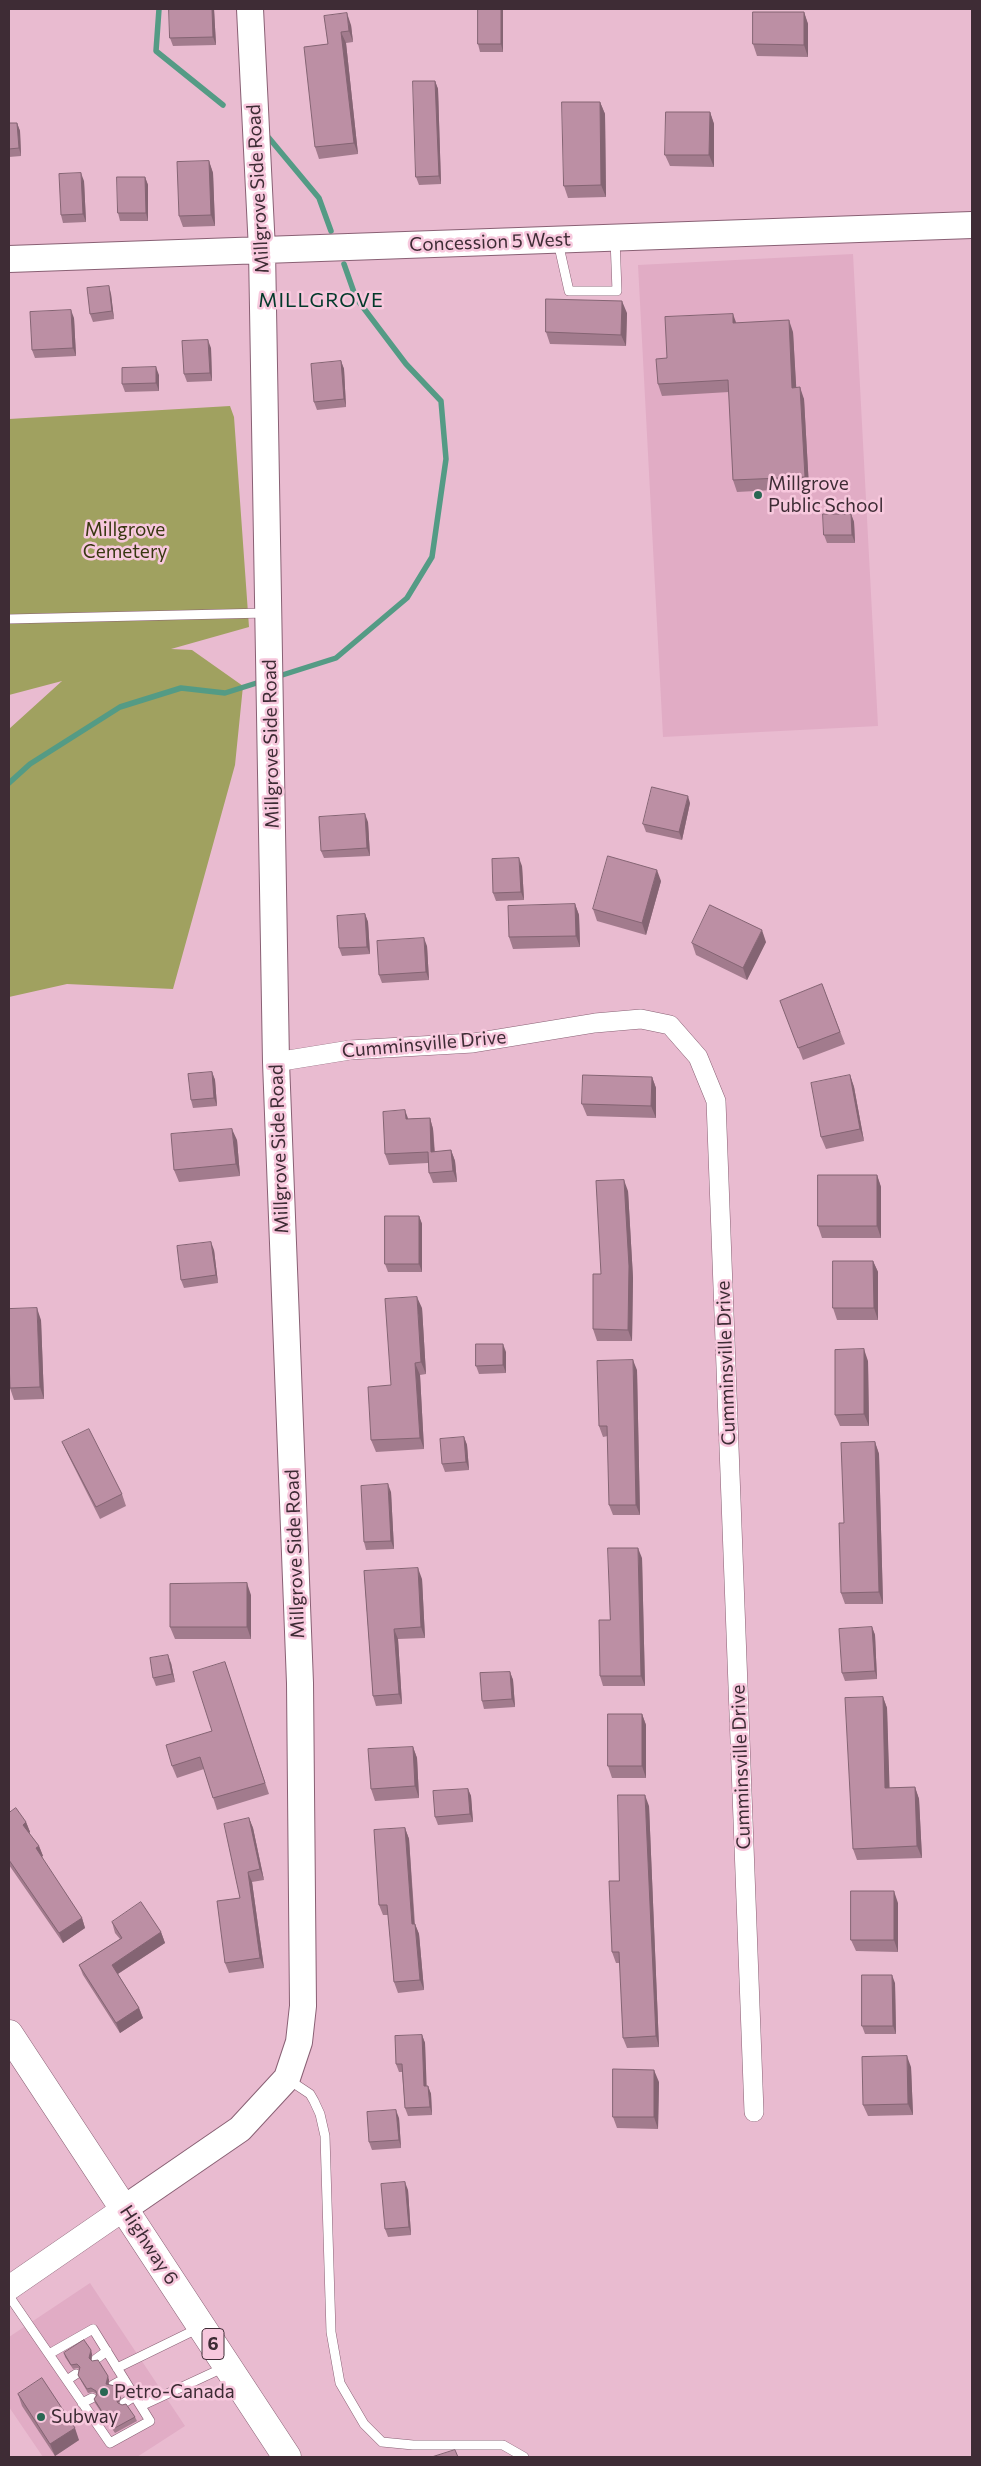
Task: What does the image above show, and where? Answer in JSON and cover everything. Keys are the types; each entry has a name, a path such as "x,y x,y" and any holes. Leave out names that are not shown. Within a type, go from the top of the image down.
{"highway":[{"name":"Highway 6","path":"9,2034 287,2457"}],"main road":[{"name":"Millgrove Side Road","path":"124,2208 240,2129 287,2078 299,2042 303,2006 300,1683 276,1062 262,250 250,9"},
{"name":"Concession 5 West","path":"9,259 972,225"}],"street":[{"name":"Cumminsville Drive","path":"276,1062 350,1050 473,1043 595,1023 641,1020 670,1025 698,1057 716,1101 754,2112"},
{"path":"9,2288 124,2208"}],"lane":[{"path":"558,240 569,291 617,291 614,238"},
{"path":"9,619 268,613"},
{"path":"287,2078 310,2094 322,2120 331,2332 340,2383 364,2424 382,2442 412,2445 503,2445 524,2457"},
{"path":"9,2296 82,2403 100,2420 110,2443 150,2420 93,2329 49,2354"},
{"path":"117,2368 202,2327"},
{"path":"96,2359 107,2351"},
{"path":"141,2406 228,2366"},
{"path":"67,2380 76,2374"},
{"path":"113,2385 124,2379"},
{"path":"124,2403 135,2396"},
{"path":"82,2403 92,2398"}],"shaded area":[{"name":"Millgrove Public School","path":"853,254 878,726 663,737 638,265"},
{"path":"90,2283 185,2426 137,2457 43,2457 9,2407 9,2337"}],"green space":[{"name":"Millgrove Cemetery","path":"230,406 234,417 249,627 171,649 192,650 243,686 235,765 173,989 67,984 9,997 9,729 62,681 9,695 9,419"}],"building":[{"path":"169,9 212,9 213,37 170,38"},
{"path":"478,9 501,9 501,44 478,44"},
{"path":"753,12 804,12 804,45 753,44"},
{"path":"347,13 349,31 341,32 354,143 315,147 304,47 328,44 324,16"},
{"path":"413,81 435,81 439,176 416,177"},
{"path":"562,102 600,102 601,185 564,186"},
{"path":"666,112 710,112 709,155 665,155"},
{"path":"9,123 17,123 19,148 9,149"},
{"path":"209,161 211,215 179,216 177,162"},
{"path":"81,173 83,214 61,215 59,174"},
{"path":"117,177 145,177 146,213 118,213"},
{"path":"109,286 112,311 90,314 87,288"},
{"path":"546,299 622,301 621,335 546,332"},
{"path":"71,310 73,348 32,350 30,312"},
{"path":"733,314 733,323 789,320 792,388 800,387 805,477 733,480 728,380 658,384 656,359 667,358 665,317"},
{"path":"208,340 210,373 184,374 182,341"},
{"path":"341,361 344,399 314,402 311,364"},
{"path":"156,367 156,383 122,384 122,368"},
{"path":"823,514 851,514 852,535 824,535"},
{"path":"652,787 688,796 679,832 643,824"},
{"path":"365,814 367,848 321,851 319,817"},
{"path":"608,856 657,870 642,923 593,909"},
{"path":"519,858 521,892 493,893 492,859"},
{"path":"575,904 576,936 509,937 508,906"},
{"path":"710,905 762,930 743,968 692,943"},
{"path":"365,914 367,947 339,948 337,916"},
{"path":"424,938 426,972 379,975 377,941"},
{"path":"822,984 840,1032 798,1048 780,1001"},
{"path":"212,1072 214,1098 191,1100 188,1074"},
{"path":"583,1075 652,1077 651,1106 582,1104"},
{"path":"850,1075 860,1129 821,1137 811,1083"},
{"path":"405,1110 406,1119 430,1118 431,1152 451,1150 453,1171 429,1173 428,1152 385,1154 383,1112"},
{"path":"232,1129 236,1164 174,1170 171,1134"},
{"path":"818,1175 877,1175 877,1226 818,1226"},
{"path":"624,1180 629,1266 628,1330 593,1329 593,1274 601,1274 596,1181"},
{"path":"385,1216 419,1216 419,1264 385,1264"},
{"path":"211,1242 216,1275 181,1280 177,1246"},
{"path":"833,1261 873,1261 874,1308 833,1308"},
{"path":"417,1297 421,1362 415,1363 420,1438 371,1440 368,1387 391,1385 385,1299"},
{"path":"37,1308 40,1387 10,1388 9,1309"},
{"path":"476,1344 503,1344 503,1365 476,1366"},
{"path":"864,1349 864,1414 835,1415 835,1350"},
{"path":"633,1360 636,1505 609,1505 607,1426 599,1426 597,1361"},
{"path":"89,1429 122,1494 96,1507 62,1442"},
{"path":"464,1437 466,1462 442,1464 440,1439"},
{"path":"875,1442 879,1592 841,1593 839,1523 844,1523 841,1443"},
{"path":"388,1484 391,1541 364,1542 361,1486"},
{"path":"608,1548 638,1548 641,1676 600,1676 599,1620 610,1620"},
{"path":"418,1568 421,1627 394,1629 399,1694 373,1696 364,1571"},
{"path":"247,1583 247,1627 170,1627 170,1584"},
{"path":"872,1627 875,1671 842,1673 839,1629"},
{"path":"168,1655 172,1674 153,1678 150,1658"},
{"path":"225,1662 265,1783 213,1798 200,1757 172,1766 166,1745 212,1731 193,1672"},
{"path":"510,1672 512,1699 482,1701 480,1673"},
{"path":"883,1697 885,1788 915,1787 917,1846 853,1849 845,1698"},
{"path":"608,1714 642,1714 642,1766 608,1766"},
{"path":"413,1747 415,1786 371,1789 368,1749"},
{"path":"468,1789 470,1814 435,1817 433,1791"},
{"path":"618,1795 645,1795 656,2036 623,2038 619,1952 612,1952 609,1881 619,1881"},
{"path":"16,1808 26,1822 23,1825 39,1846 36,1848 82,1918 59,1933 9,1860 9,1813"},
{"path":"249,1818 260,1869 248,1872 260,1958 225,1963 217,1901 240,1898 224,1824"},
{"path":"405,1828 412,1924 415,1924 420,1980 394,1982 387,1905 379,1905 374,1830"},
{"path":"851,1891 894,1891 894,1940 851,1940"},
{"path":"141,1902 161,1932 112,1965 139,2008 116,2023 79,1965 122,1938 112,1922"},
{"path":"862,1975 892,1975 893,2026 862,2026"},
{"path":"422,2035 424,2086 428,2086 430,2107 405,2108 402,2064 396,2064 395,2036"},
{"path":"907,2056 908,2104 863,2105 862,2057"},
{"path":"613,2069 654,2070 654,2117 613,2117"},
{"path":"396,2110 399,2140 369,2142 367,2112"},
{"path":"405,2182 409,2227 385,2229 381,2184"},
{"path":"84,2340 91,2350 89,2358 92,2361 98,2360 108,2376 106,2384 115,2386 119,2394 116,2399 118,2403 126,2404 135,2417 113,2429 94,2399 97,2395 96,2391 91,2388 87,2389 78,2375 80,2367 77,2364 71,2365 64,2353"},
{"path":"42,2378 75,2428 50,2444 18,2394"},
{"path":"455,2450 458,2457 432,2457"}],"waterway":[{"path":"159,9 156,51 223,105"},
{"path":"269,138 319,198 331,231"},
{"path":"276,677 336,658 407,598 432,557 446,459 441,401 406,364 356,298 344,264"},
{"path":"9,783 30,764 120,707 181,688 225,693 263,681"}],"place":[{"name":"Millgrove Public School","path":"758,495"},
{"name":"Petro-Canada","path":"104,2392"},
{"name":"Subway","path":"41,2417"}],"district":[{"name":"MILLGROVE","path":"321,300"}]}
